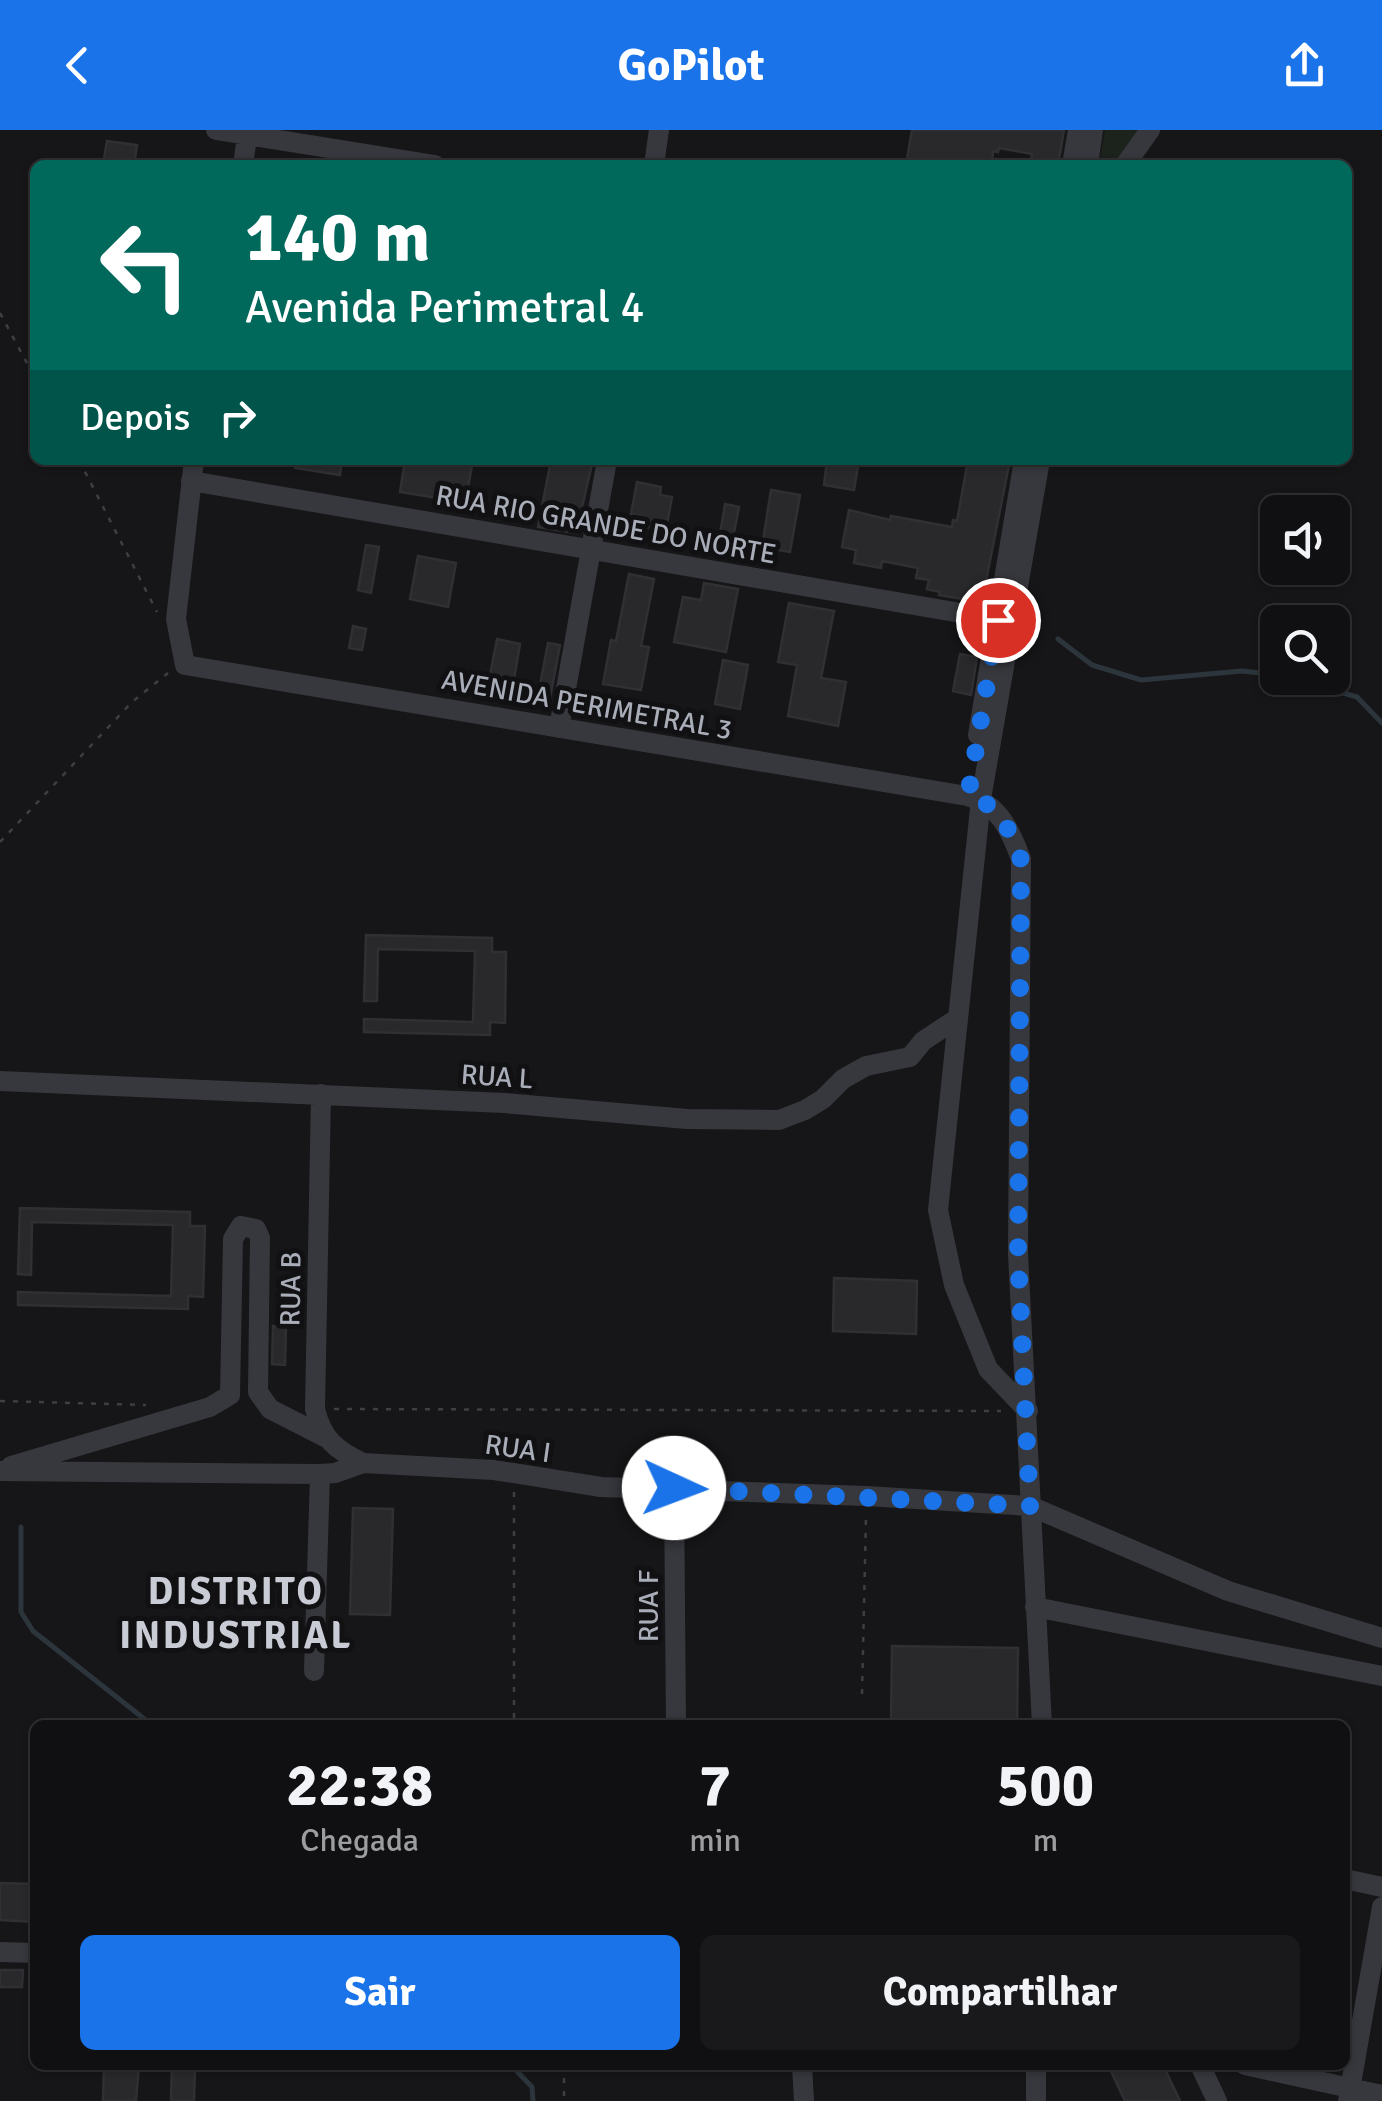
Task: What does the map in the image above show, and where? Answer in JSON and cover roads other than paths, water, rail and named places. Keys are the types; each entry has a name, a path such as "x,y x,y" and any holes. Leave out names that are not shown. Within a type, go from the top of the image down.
{"street":[{"path":"216,130 406,160"},
{"path":"655,160 659,130"},
{"path":"1073,160 1078,130"},
{"path":"1089,160 1094,130"},
{"path":"1129,160 1150,130"},
{"path":"244,160 248,133"},
{"path":"559,728 605,465"},
{"path":"1006,621 1023,465"},
{"path":"1028,1411 988,1369 954,1285 938,1210 958,1018 974,798 1039,465"},
{"name":"RUA RIO GRANDE DO NORTE","path":"192,470 592,549 1006,621"},
{"name":"AVENIDA PERIMETRAL 3","path":"192,470 176,619 184,665 974,798"},
{"path":"974,798 1004,822 1021,860 1018,1254 1042,1720"},
{"name":"RUA L","path":"0,1080 504,1104 687,1119 779,1120 814,1104 843,1079 866,1066 910,1057 924,1040 958,1018"},
{"name":"RUA B","path":"321,1094 315,1409 325,1437"},
{"path":"0,1470 210,1407 230,1395 233,1238 241,1226 256,1230 260,1238 258,1392 270,1409 325,1437 334,1447 364,1463"},
{"name":"RUA I","path":"0,1470 320,1474 364,1463 514,1473 576,1485 1030,1506 1228,1591 1382,1638"},
{"path":"314,1671 320,1474"},
{"name":"RUA F","path":"674,1488 676,1720"},
{"path":"1035,1607 1382,1676"},
{"path":"1350,1880 1382,1887"},
{"path":"1349,2095 1382,1907"},
{"path":"0,1952 30,1954"},
{"path":"802,2070 804,2101"},
{"path":"1036,2070 1036,2101"},
{"path":"1202,2070 1217,2101"},
{"path":"1262,2070 1349,2095 1382,2094"}],"waterway":[{"path":"1058,639 1092,665 1141,680 1242,671 1260,673"},
{"path":"1350,695 1357,697 1382,723"},
{"path":"21,1527 21,1612 33,1631 146,1720"},
{"path":"516,2070 532,2087 533,2101"}],"district":[{"name":"DISTRITO INDUSTRIAL","path":"236,1613"}]}
